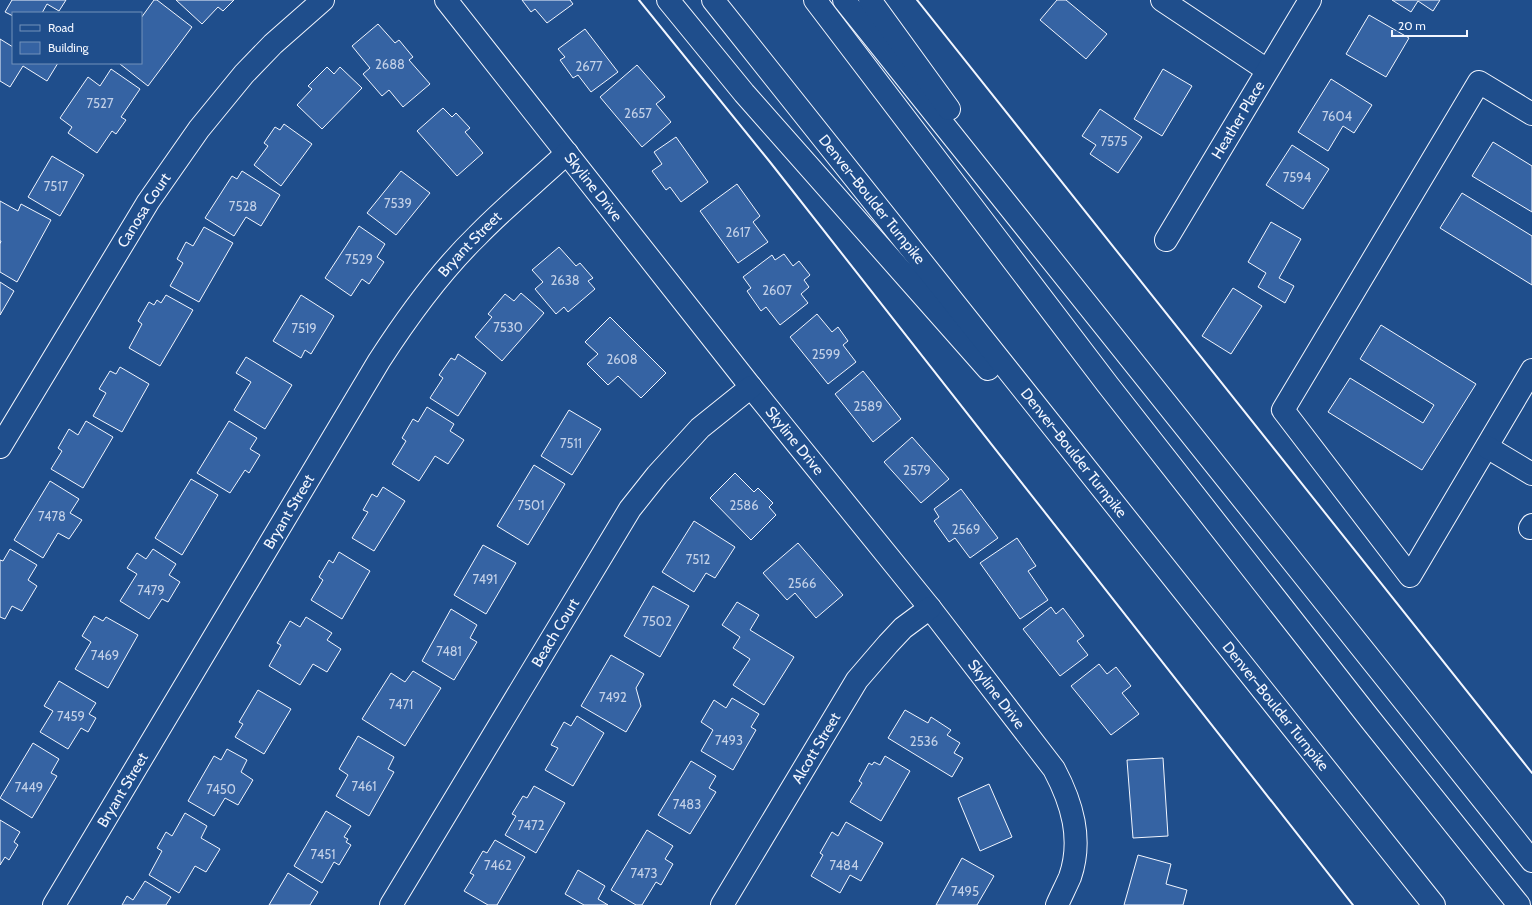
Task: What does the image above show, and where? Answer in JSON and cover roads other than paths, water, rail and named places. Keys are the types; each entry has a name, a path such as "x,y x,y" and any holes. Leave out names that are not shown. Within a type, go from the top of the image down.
{"main road":[{"name":"Canosa Court","path":"0,447 148,202 199,129 244,74 273,44 323,0"},
{"name":"Skyline Drive","path":"446,0 751,387 930,608 1054,769 1065,790 1071,807 1075,826 1076,846 1070,876 1057,905"},
{"path":"668,0 744,93 1193,603"},
{"name":"Denver–Boulder Turnpike","path":"712,0 1434,905"},
{"path":"815,0 1108,385 1519,905"},
{"path":"844,0 1532,861"},
{"path":"870,0 1102,323"},
{"path":"1162,0 1267,70"},
{"name":"Heather Place","path":"1166,240 1310,0"},
{"path":"1532,114 1479,82 1283,410 1410,576 1532,370"},
{"name":"Bryant Street","path":"54,905 375,367 401,327 434,283 477,235 567,153"},
{"name":"Beach Court","path":"391,905 630,509 657,475 700,428 751,387"},
{"path":"1487,447 1532,474"},
{"name":"Alcott Street","path":"722,905 857,680 903,628 930,608"}]}
